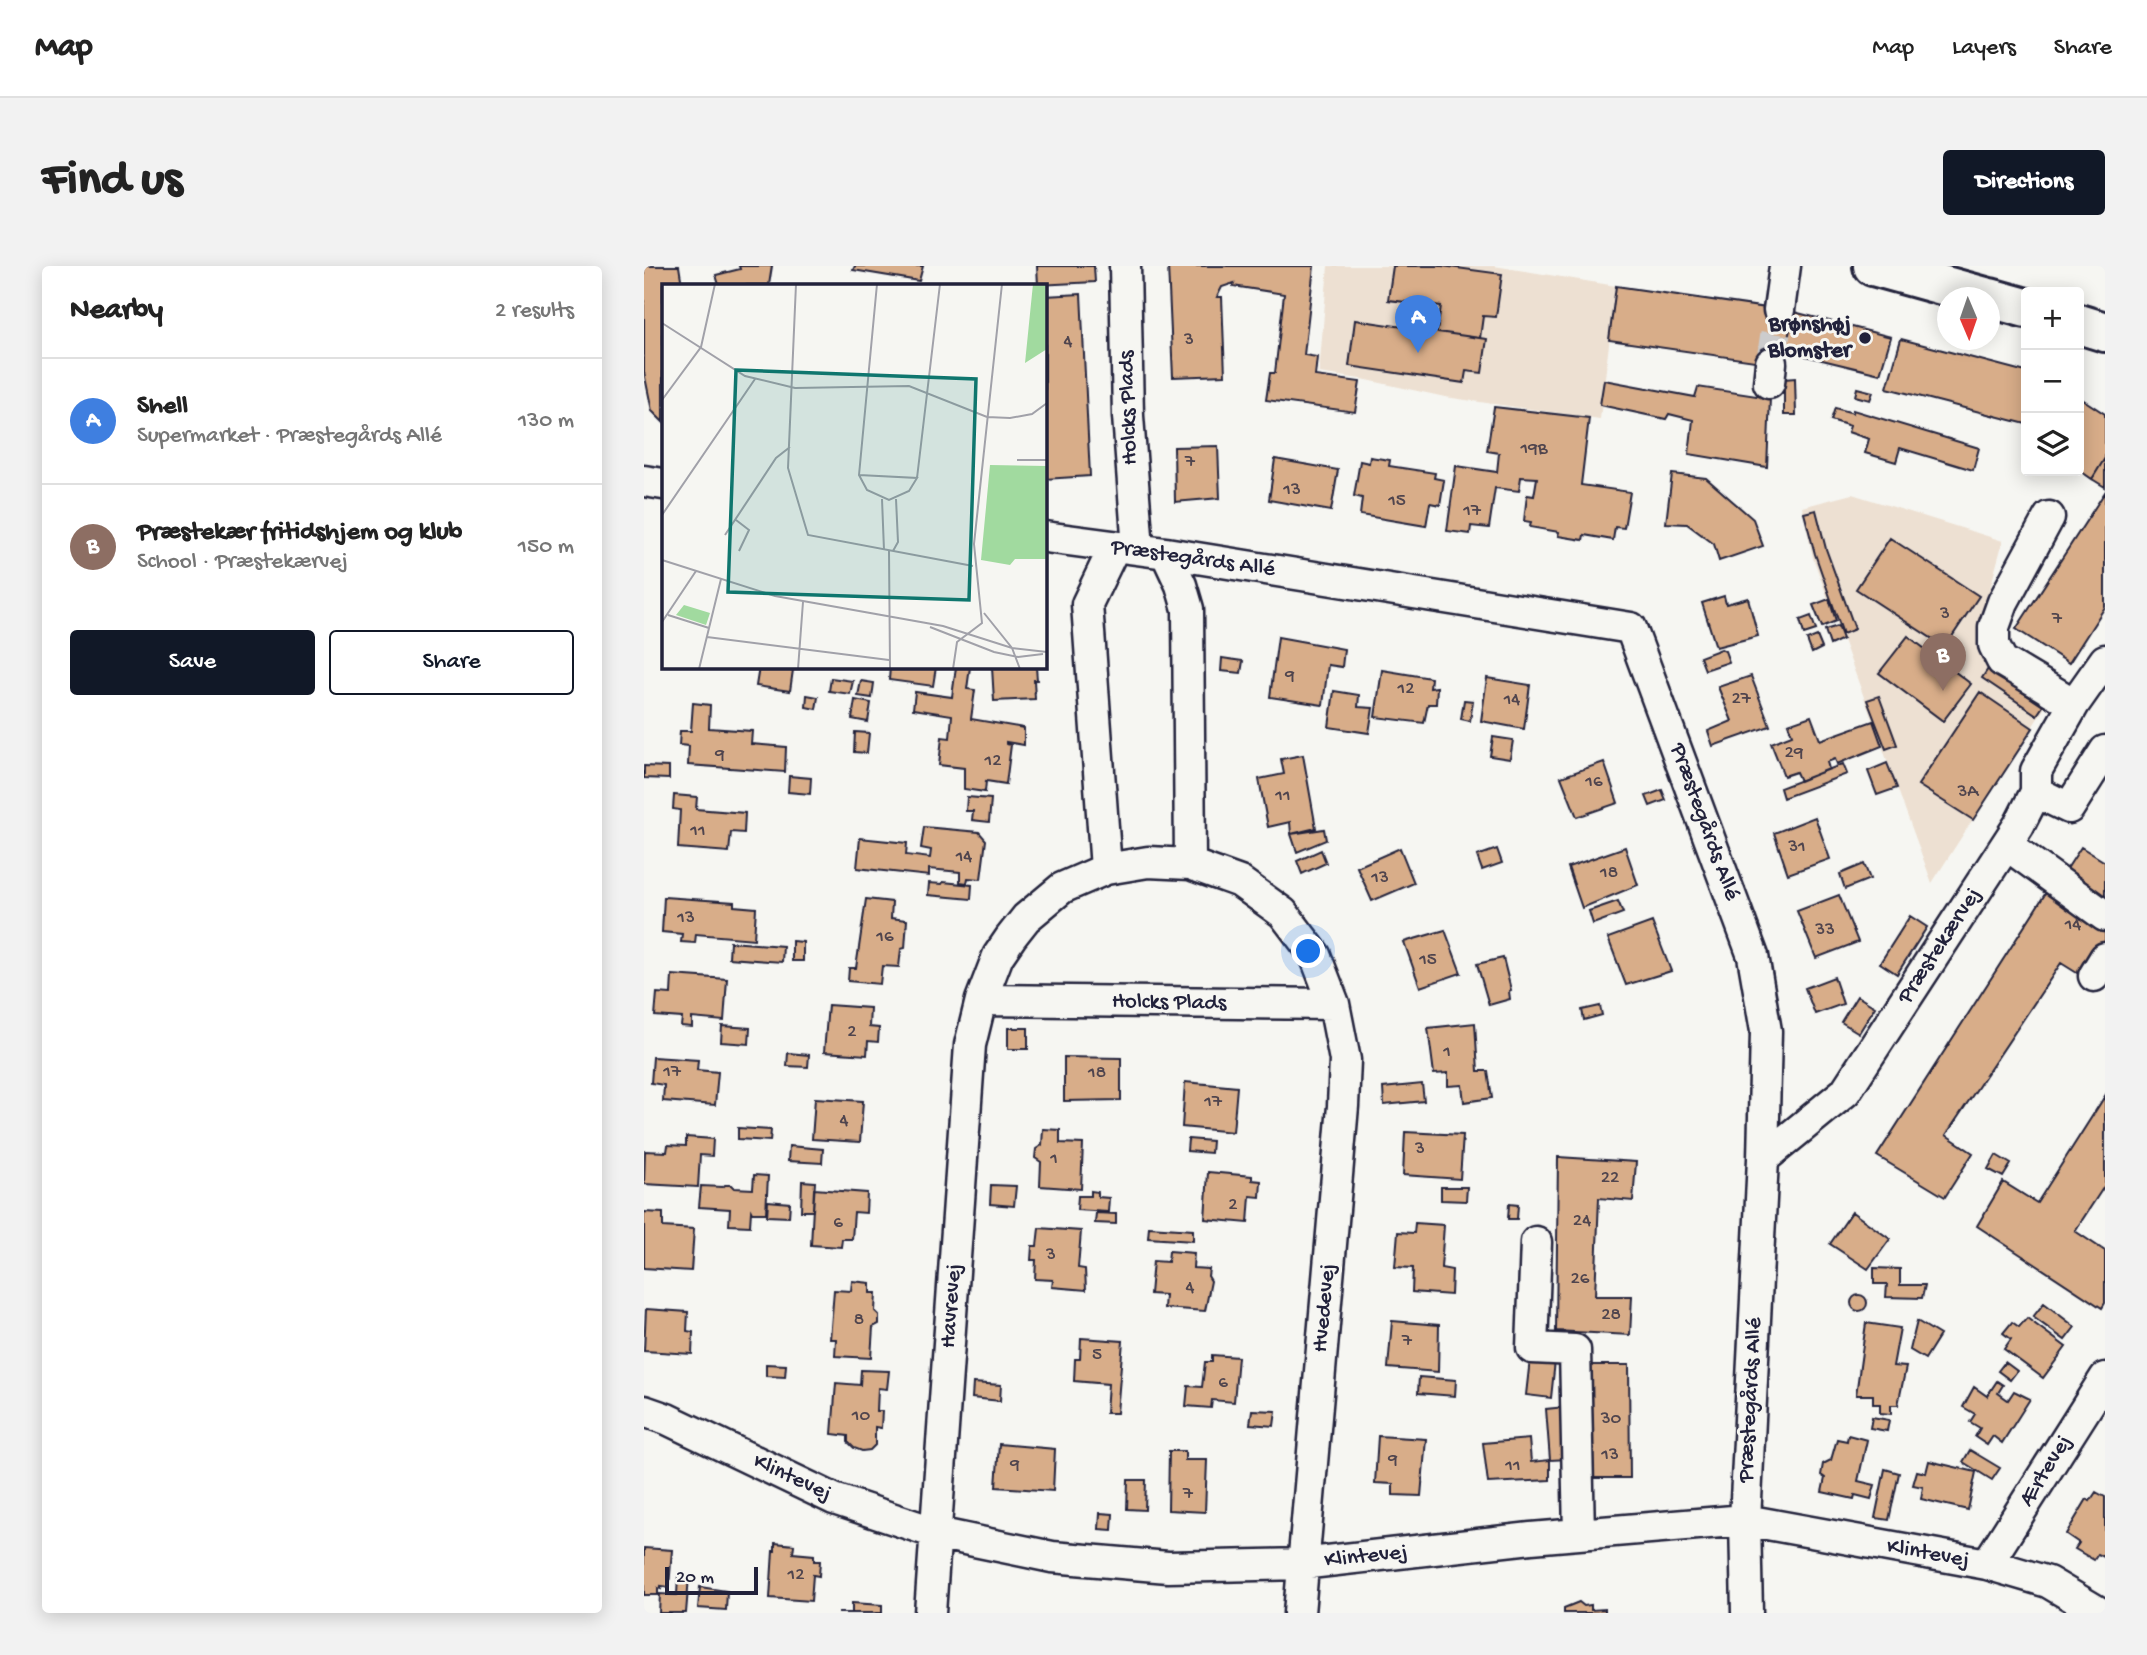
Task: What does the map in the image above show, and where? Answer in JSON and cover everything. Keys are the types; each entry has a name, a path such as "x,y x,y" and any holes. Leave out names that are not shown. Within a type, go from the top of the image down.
{"main road":[{"path":"1873,266 1949,287"},
{"path":"2000,301 2021,308"},
{"path":"2084,326 2105,332"}],"street":[{"name":"Holcks Plads","path":"1125,266 1128,416 1139,550 1181,585 1188,609 1190,864"},
{"path":"1779,310 1785,266"},
{"path":"644,481 662,484"},
{"path":"2049,517 2003,601 1994,627 1994,645 2002,661 2074,704"},
{"name":"Præstegårds Allé","path":"1046,537 1631,628 1753,956 1766,1031 1763,1159 1745,1521 1747,1613"},
{"path":"1105,869 1087,604 1139,550"},
{"name":"Præstekærvej","path":"1763,1159 1845,1092 2007,845 2036,792 2036,771 2074,704 2105,660"},
{"path":"2036,792 2069,808 2105,751"},
{"path":"2007,845 2105,916"},
{"path":"981,1000 998,956 1026,918 1062,888 1105,869 1148,862 1190,864 1240,882 1283,913 1315,955 1334,1004"},
{"name":"Holcks Plads","path":"981,1000 1334,1004"},
{"name":"Havrevej","path":"930,1613 970,1045 981,1000"},
{"name":"Hvedevej","path":"1299,1613 1301,1564 1343,1106 1345,1060 1334,1004"},
{"path":"1536,1242 1532,1348 1575,1350 1579,1534"},
{"name":"Ærtevej","path":"1987,1564 2105,1378"},
{"name":"Klintevej","path":"644,1411 667,1419 834,1499 936,1533 1052,1557 1168,1567 1301,1564 1579,1534 1745,1521 1987,1564 2048,1582 2099,1613"}],"shaded area":[{"path":"1328,266 1494,266 1616,286 1600,419 1445,397 1367,380 1319,373"},
{"path":"1852,494 2003,541 1981,622 2047,704 1932,883 1813,558 1802,507"}],"building":[{"path":"644,266 679,266 682,284 662,284 662,421 652,411 644,372"},
{"path":"739,266 772,266 769,284 719,284 716,275 740,269"},
{"path":"855,266 923,266 919,281 853,270"},
{"path":"1037,266 1094,266 1095,282 1038,284"},
{"path":"1168,266 1314,266 1304,355 1317,357 1315,376 1360,382 1355,412 1266,400 1270,373 1275,373 1284,294 1233,286 1234,283 1222,287 1217,297 1222,297 1225,375 1173,377"},
{"path":"1393,266 1442,266 1502,274 1496,317 1483,316 1480,338 1437,332 1441,306 1388,300"},
{"path":"1616,286 1794,312 1782,365 1609,340"},
{"path":"1081,294 1090,476 1046,479 1046,296"},
{"path":"1794,312 1891,337 1880,374 1785,351"},
{"path":"1355,320 1487,339 1482,373 1466,371 1464,383 1349,366"},
{"path":"1901,339 2021,371 2021,423 1887,388"},
{"path":"1795,378 1796,415 1784,415 1784,379"},
{"path":"1604,380 1695,397 1698,387 1770,398 1767,467 1689,454 1693,420 1669,414 1666,419 1600,405"},
{"path":"1857,388 1873,392 1870,400 1855,396"},
{"path":"2084,400 2105,414 2105,458 2092,479 2084,473"},
{"path":"1494,407 1589,418 1581,485 1630,492 1624,528 1615,527 1613,540 1584,535 1583,540 1530,527 1531,522 1524,521 1527,495 1534,496 1537,478 1521,477 1519,491 1495,488 1489,528 1471,526 1470,534 1447,531 1456,466 1497,472 1499,453 1487,451"},
{"path":"1835,408 1853,413 1853,410 1979,448 1973,470 1900,448 1896,462 1865,453 1869,439 1848,432 1850,426 1831,420"},
{"path":"1218,446 1220,498 1175,502 1174,447"},
{"path":"1370,457 1390,460 1389,466 1435,473 1434,478 1444,480 1440,505 1430,503 1426,526 1360,515 1362,498 1354,496 1360,461 1369,463"},
{"path":"2105,458 2105,487 2092,479"},
{"path":"1275,459 1338,470 1331,511 1269,500"},
{"path":"1672,474 1706,478 1753,519 1763,546 1719,561 1714,544 1687,524 1666,523"},
{"path":"2105,492 2105,607 2069,663 2016,629"},
{"path":"1816,510 1826,549 1855,629 1843,634 1815,554 1804,513"},
{"path":"1890,538 1979,596 1945,647 1856,589"},
{"path":"1724,596 1726,604 1748,598 1758,636 1716,647 1702,603"},
{"path":"1829,599 1836,621 1822,627 1813,605"},
{"path":"1811,616 1816,630 1804,634 1800,620"},
{"path":"1838,626 1843,639 1830,645 1825,630"},
{"path":"1817,636 1822,648 1812,653 1807,640"},
{"path":"1908,636 1971,684 1943,721 1879,673"},
{"path":"1278,637 1344,649 1342,667 1328,665 1323,705 1270,697"},
{"path":"1721,649 1725,651 1729,662 1705,670 1700,657"},
{"path":"1222,658 1243,661 1241,673 1221,671"},
{"path":"759,668 793,670 790,691 756,686"},
{"path":"890,668 936,668 933,686 889,680"},
{"path":"956,668 970,668 967,689 975,690 971,719 1024,728 1024,745 1006,742 1011,745 1006,784 986,781 985,792 964,789 964,768 939,765 942,737 950,738 952,715 913,709 915,692 952,697"},
{"path":"992,668 1036,668 1035,699 994,701"},
{"path":"1988,669 2043,706 2037,715 1982,678"},
{"path":"1382,670 1431,678 1430,688 1437,687 1436,704 1428,704 1424,723 1375,717"},
{"path":"1751,676 1770,726 1713,746 1708,731 1732,721 1718,687"},
{"path":"831,678 853,681 850,694 829,691"},
{"path":"1487,678 1530,685 1524,729 1481,721"},
{"path":"861,681 874,683 872,698 858,696"},
{"path":"1334,691 1359,695 1358,707 1373,708 1369,733 1329,727"},
{"path":"1980,692 2033,728 1973,820 1918,785"},
{"path":"807,695 818,697 816,709 806,707"},
{"path":"1879,696 1897,745 1886,749 1867,700"},
{"path":"855,700 871,703 868,722 852,719"},
{"path":"1464,700 1473,701 1470,721 1461,719"},
{"path":"693,703 710,705 709,728 752,731 751,744 786,747 785,772 688,765 689,746 679,745 680,731 691,731"},
{"path":"1811,716 1820,740 1873,721 1882,746 1837,764 1835,759 1827,762 1829,769 1800,781 1796,772 1784,776 1771,743 1792,735 1788,724"},
{"path":"855,732 869,733 867,753 854,752"},
{"path":"1493,737 1513,740 1510,759 1490,756"},
{"path":"1303,755 1316,828 1291,834 1290,822 1268,827 1259,779 1284,774 1281,759"},
{"path":"1604,762 1618,803 1577,817 1561,777"},
{"path":"1887,763 1897,788 1877,795 1868,771"},
{"path":"1843,764 1847,774 1783,798 1780,788"},
{"path":"644,766 669,767 669,779 644,778"},
{"path":"789,776 811,778 810,794 788,792"},
{"path":"1662,790 1666,800 1650,806 1646,796"},
{"path":"674,795 697,797 696,809 745,813 744,833 731,832 729,852 678,848 680,810 673,809"},
{"path":"967,797 991,799 989,822 972,820 973,811 966,811"},
{"path":"1815,817 1830,859 1788,874 1774,833"},
{"path":"924,827 979,832 986,840 981,879 968,878 967,883 960,882 960,872 929,869 929,876 857,868 860,838 907,843 906,855 930,858 931,850 921,848"},
{"path":"1324,829 1326,840 1297,852 1291,834"},
{"path":"1625,847 1638,885 1582,908 1568,867"},
{"path":"2081,847 2105,862 2105,900 2063,875"},
{"path":"1400,848 1414,883 1372,901 1357,867"},
{"path":"1497,849 1502,863 1482,870 1477,856"},
{"path":"1321,850 1326,863 1302,874 1297,861"},
{"path":"1864,864 1870,879 1845,889 1840,874"},
{"path":"929,883 972,885 971,899 928,895"},
{"path":"2049,888 2105,924 2105,947 2085,978 2061,963 1946,1135 1973,1153 1945,1197 1877,1156"},
{"path":"1839,895 1858,942 1816,958 1797,911"},
{"path":"664,897 734,902 734,906 756,908 754,939 696,934 695,943 681,942 682,934 662,932"},
{"path":"866,899 892,902 891,918 907,920 905,948 901,949 899,967 882,966 880,984 848,981 849,968 856,968"},
{"path":"1618,901 1623,913 1593,924 1589,911"},
{"path":"1910,916 1927,927 1897,974 1880,963"},
{"path":"1652,922 1671,971 1626,985 1608,938"},
{"path":"1445,930 1461,973 1420,987 1404,942"},
{"path":"792,941 803,942 803,961 792,961"},
{"path":"730,942 783,946 782,962 729,958"},
{"path":"1503,958 1511,990 1510,999 1489,1005 1477,964"},
{"path":"672,975 727,979 724,1021 692,1018 692,1027 681,1026 682,1018 655,1016 657,993 671,994"},
{"path":"1834,977 1843,1004 1815,1014 1805,988"},
{"path":"1857,996 1875,1007 1859,1033 1841,1022"},
{"path":"828,1005 870,1008 869,1027 879,1028 878,1042 868,1041 867,1055 824,1052"},
{"path":"1600,1006 1602,1015 1584,1020 1582,1010"},
{"path":"1475,1023 1478,1071 1488,1071 1492,1098 1464,1102 1462,1085 1448,1086 1448,1073 1434,1074 1428,1028"},
{"path":"722,1026 750,1028 749,1044 721,1042"},
{"path":"1008,1028 1028,1028 1028,1049 1008,1049"},
{"path":"788,1053 809,1055 808,1067 787,1066"},
{"path":"653,1057 698,1060 697,1070 718,1072 715,1105 663,1101 664,1085 651,1083"},
{"path":"1064,1057 1121,1058 1121,1100 1064,1101"},
{"path":"1185,1082 1237,1087 1233,1132 1182,1127"},
{"path":"1422,1084 1424,1101 1384,1105 1383,1088"},
{"path":"2105,1096 2105,1185 2075,1231 2105,1251 2105,1303 2102,1308 1977,1226 2003,1182 2037,1203"},
{"path":"815,1098 863,1101 860,1142 812,1139"},
{"path":"738,1128 771,1130 770,1141 738,1139"},
{"path":"1043,1129 1060,1130 1060,1143 1083,1144 1081,1189 1040,1186 1041,1162 1035,1158 1036,1149 1042,1145"},
{"path":"1405,1132 1463,1135 1460,1179 1403,1175"},
{"path":"686,1137 713,1139 712,1156 700,1155 698,1187 644,1184 645,1151 667,1152 668,1145 686,1146"},
{"path":"1188,1139 1212,1141 1211,1153 1187,1151"},
{"path":"789,1146 823,1149 822,1163 788,1161"},
{"path":"1996,1155 2011,1164 2003,1177 1988,1169"},
{"path":"1558,1157 1636,1162 1633,1201 1599,1198 1595,1296 1632,1296 1630,1335 1556,1331"},
{"path":"1208,1172 1252,1176 1252,1180 1261,1181 1260,1197 1250,1196 1248,1223 1205,1219"},
{"path":"754,1175 768,1176 766,1213 751,1211 750,1226 729,1225 730,1209 699,1207 701,1186 731,1185 734,1188 753,1189"},
{"path":"802,1181 815,1182 813,1211 801,1211"},
{"path":"991,1185 1016,1186 1014,1206 990,1204"},
{"path":"1441,1187 1467,1187 1466,1201 1441,1200"},
{"path":"814,1189 867,1193 866,1213 854,1212 852,1239 842,1239 841,1247 811,1245"},
{"path":"1091,1191 1098,1192 1098,1197 1109,1198 1108,1212 1077,1210 1078,1196 1091,1196"},
{"path":"768,1201 790,1203 789,1217 767,1216"},
{"path":"1509,1204 1518,1205 1517,1219 1508,1219"},
{"path":"644,1212 663,1213 663,1227 694,1229 691,1271 644,1268"},
{"path":"1852,1212 1890,1239 1868,1269 1830,1244"},
{"path":"1096,1213 1116,1214 1116,1224 1095,1223"},
{"path":"1415,1223 1444,1225 1441,1268 1452,1270 1451,1295 1412,1292 1413,1268 1395,1267 1398,1232 1414,1233"},
{"path":"1149,1227 1193,1230 1193,1241 1148,1238"},
{"path":"1039,1228 1081,1231 1078,1268 1085,1269 1086,1290 1052,1287 1053,1280 1035,1279 1036,1260 1031,1260 1032,1246 1037,1246"},
{"path":"1169,1251 1194,1253 1193,1268 1209,1269 1208,1276 1211,1281 1205,1311 1164,1308 1165,1295 1150,1294 1153,1261 1168,1262"},
{"path":"1874,1268 1900,1269 1900,1285 1925,1285 1922,1298 1886,1297 1887,1284 1874,1284"},
{"path":"852,1281 870,1283 870,1293 876,1293 875,1311 879,1315 879,1324 873,1327 871,1358 835,1356 836,1339 830,1339 834,1290 851,1291"},
{"path":"1859,1295 1865,1297 1865,1309 1859,1311 1853,1309 1851,1303 1853,1297"},
{"path":"2044,1303 2075,1327 2065,1340 2033,1317"},
{"path":"646,1309 688,1312 687,1331 693,1332 692,1354 644,1351"},
{"path":"2027,1318 2066,1347 2043,1378 2004,1349 2011,1339 2003,1333 2012,1322 2019,1327"},
{"path":"1392,1321 1439,1325 1438,1372 1388,1368"},
{"path":"1917,1321 1940,1335 1925,1359 1910,1350"},
{"path":"1866,1323 1900,1328 1893,1366 1906,1367 1898,1405 1891,1405 1891,1414 1880,1413 1880,1404 1873,1404 1873,1395 1856,1395"},
{"path":"1081,1338 1123,1341 1117,1413 1106,1413 1108,1384 1074,1381 1075,1359 1080,1359"},
{"path":"1212,1355 1238,1357 1234,1402 1212,1400 1211,1408 1186,1406 1188,1386 1202,1387 1205,1362 1212,1362"},
{"path":"1530,1359 1555,1361 1551,1398 1526,1395"},
{"path":"2005,1362 2017,1371 2010,1380 1998,1371"},
{"path":"766,1364 786,1365 785,1377 766,1376"},
{"path":"1591,1365 1629,1365 1630,1478 1591,1478"},
{"path":"861,1370 889,1371 887,1389 878,1388 877,1411 882,1411 881,1428 875,1427 875,1445 870,1450 862,1451 848,1442 848,1436 832,1434 836,1383 860,1385"},
{"path":"1419,1377 1456,1380 1455,1396 1418,1393"},
{"path":"1997,1381 2003,1385 1998,1393 2008,1400 2014,1391 2030,1399 2002,1443 1993,1436 1987,1445 1975,1437 1980,1428 1970,1422 1975,1414 1963,1407 1974,1387 1987,1396"},
{"path":"973,1383 1001,1385 1000,1401 972,1398"},
{"path":"1565,1407 1569,1459 1550,1460 1546,1409"},
{"path":"1252,1410 1276,1411 1274,1426 1250,1424"},
{"path":"1872,1417 1889,1420 1887,1431 1870,1428"},
{"path":"1848,1435 1867,1440 1858,1481 1875,1485 1871,1499 1855,1495 1854,1499 1822,1492 1825,1478 1821,1475 1823,1464 1831,1460 1837,1439 1847,1441"},
{"path":"1378,1436 1426,1439 1421,1496 1393,1495 1393,1484 1375,1483"},
{"path":"1529,1439 1531,1462 1550,1460 1550,1480 1488,1483 1483,1443"},
{"path":"999,1444 1055,1449 1053,1491 996,1487"},
{"path":"1970,1450 2000,1468 1992,1480 1963,1462"},
{"path":"1169,1451 1185,1451 1185,1460 1207,1460 1205,1512 1168,1510"},
{"path":"1929,1461 1976,1472 1968,1510 1921,1499 1923,1487 1913,1485 1917,1471 1926,1473"},
{"path":"1885,1469 1899,1473 1889,1520 1875,1518"},
{"path":"1128,1480 1146,1480 1145,1510 1127,1509"},
{"path":"2096,1492 2105,1497 2105,1556 2098,1554 2094,1560 2075,1549 2079,1543 2066,1534 2087,1499 2090,1501"},
{"path":"1100,1513 1113,1514 1112,1530 1099,1529"},
{"path":"775,1543 794,1545 793,1553 814,1555 814,1561 820,1561 819,1576 813,1575 811,1601 770,1598"},
{"path":"644,1548 672,1550 669,1587 658,1588 658,1595 644,1595"},
{"path":"678,1576 689,1577 686,1613 659,1613 660,1594 677,1595"},
{"path":"700,1587 727,1591 726,1610 698,1608"},
{"path":"1579,1602 1584,1606 1591,1605 1591,1610 1605,1609 1605,1613 1564,1613 1564,1608"},
{"path":"852,1603 882,1605 882,1613 852,1613"}],"tunnel":[{"path":"1771,363 1779,310"}],"place":[{"name":"Brønshøj Blomster","path":"1865,338"},
{"name":"Shell","path":"1418,353"},
{"name":"Præstekær fritidshjem og klub","path":"1943,691"}]}
